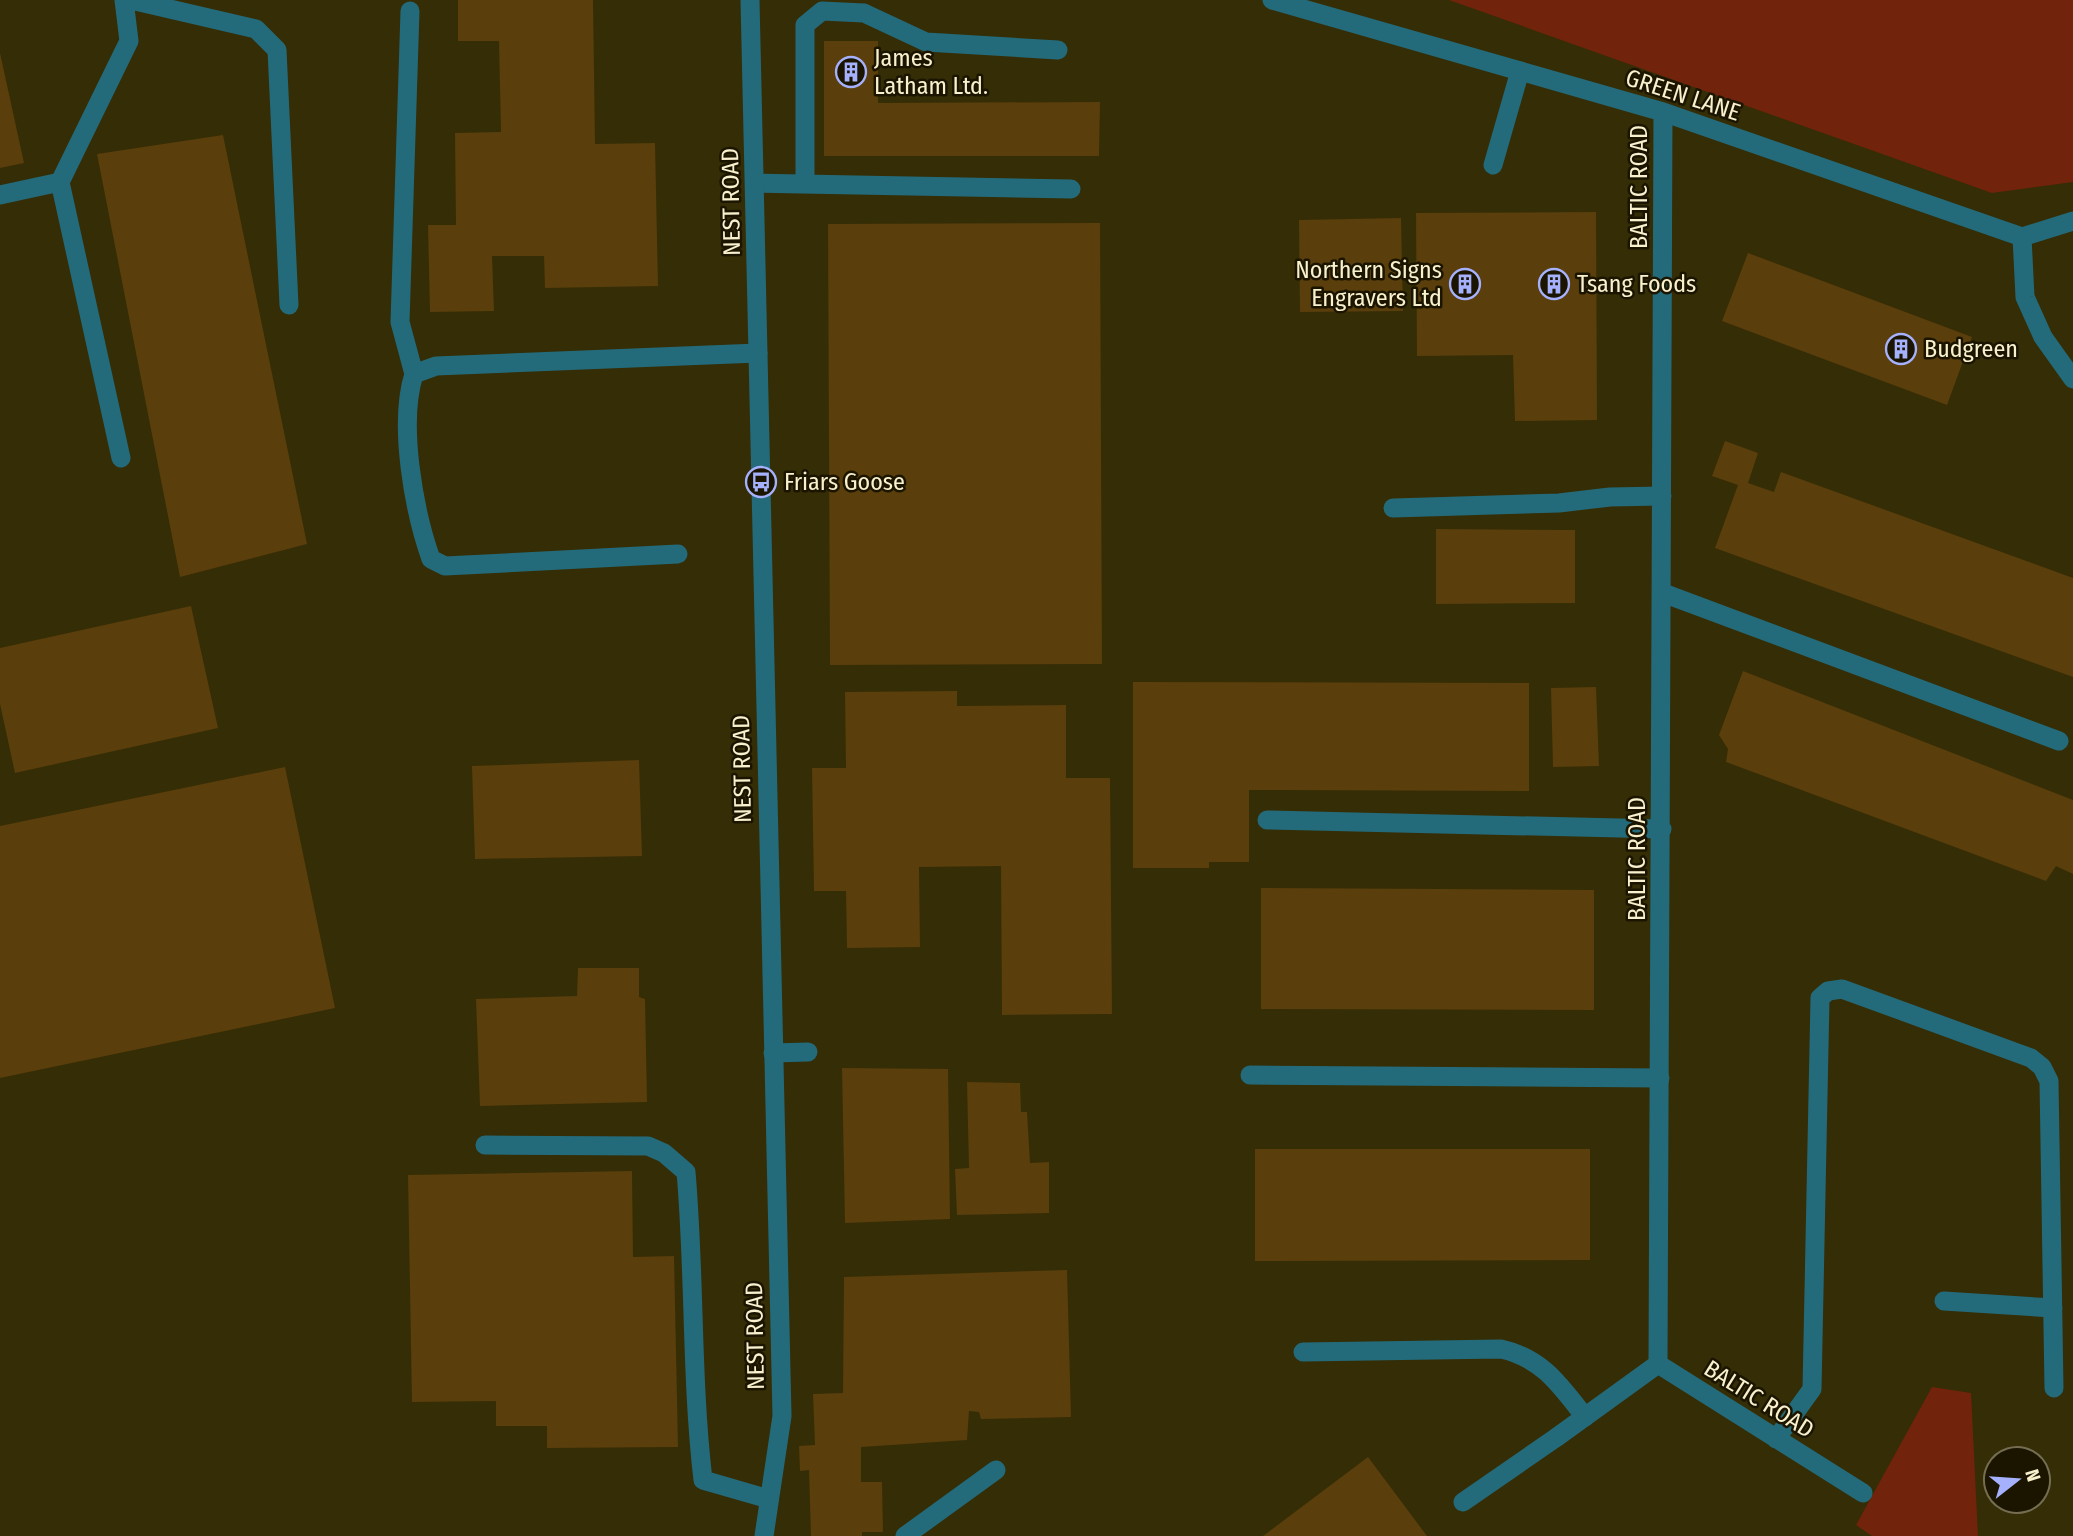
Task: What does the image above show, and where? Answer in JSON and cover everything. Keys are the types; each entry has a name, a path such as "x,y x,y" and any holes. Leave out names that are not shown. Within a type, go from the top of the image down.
{"street":[{"path":"121,458 60,182 129,41 124,0"},
{"path":"131,0 256,29 277,50 289,305"},
{"name":"NEST ROAD","path":"750,0 782,1416 764,1536"},
{"name":"GREEN LANE","path":"1272,0 1663,112 2022,237"},
{"path":"410,10 400,322 414,374 408,402 412,470 431,559 446,566 678,554"},
{"path":"805,184 805,25 822,11 864,13 926,42 1058,50"},
{"path":"1493,165 1520,71"},
{"name":"BALTIC ROAD","path":"1663,112 1658,1364 1863,1493"},
{"path":"0,195 60,182"},
{"path":"755,183 1071,189"},
{"path":"2073,221 2022,237 2025,297 2043,337 2073,379"},
{"path":"414,374 436,366 758,353"},
{"path":"1393,508 1559,503 1610,497 1662,496"},
{"path":"1663,593 2059,741"},
{"path":"1267,820 1662,829"},
{"path":"1776,1438 1812,1389 1820,998 1828,991 1842,989 2031,1058 2042,1067 2049,1081 2054,1388"},
{"path":"773,1053 808,1052"},
{"path":"1250,1075 1660,1078"},
{"path":"485,1145 648,1146 664,1153 686,1172 692,1240 697,1432 703,1480 769,1499"},
{"path":"1944,1301 2053,1308"},
{"path":"1303,1352 1501,1349 1525,1354 1556,1380 1585,1418"},
{"path":"1463,1502 1658,1364"},
{"path":"905,1536 996,1470"}],"shaded area":[{"path":"1449,0 2073,0 2073,182 1992,193"},
{"path":"1932,1387 1971,1393 1978,1536 1872,1536 1856,1525"}],"building":[{"path":"458,0 593,0 595,144 655,143 658,286 545,288 544,256 492,256 494,311 430,312 428,225 456,225 455,133 501,132 499,41 458,41"},
{"name":"James Latham Ltd.","path":"824,41 878,41 878,103 1100,102 1099,156 824,156"},
{"path":"0,53 24,163 0,168"},
{"path":"223,135 307,544 180,577 97,154"},
{"path":"1596,212 1597,420 1515,421 1513,355 1417,356 1416,213"},
{"path":"1401,218 1403,311 1300,312 1299,220"},
{"path":"1100,223 1102,664 830,665 828,224"},
{"path":"1748,253 1972,337 1947,405 1722,321"},
{"path":"1725,441 1758,453 1748,483 1774,492 1781,472 2073,578 2073,677 1715,548 1738,485 1712,476"},
{"path":"1436,529 1575,530 1575,603 1436,604"},
{"path":"191,606 218,728 15,773 0,704 0,648"},
{"path":"1743,671 2073,800 2073,874 2056,866 2046,881 1726,762 1728,749 1719,735"},
{"path":"1133,682 1529,683 1529,791 1249,790 1249,862 1209,862 1209,868 1133,868"},
{"path":"1596,687 1599,766 1553,767 1551,688"},
{"path":"957,691 957,706 1066,705 1066,778 1110,778 1112,1014 1002,1015 1001,866 919,867 920,947 847,948 846,891 814,891 812,768 846,768 845,692"},
{"path":"639,760 642,856 475,859 472,766"},
{"path":"285,767 335,1008 0,1078 0,826"},
{"path":"1261,888 1594,890 1594,1010 1261,1009"},
{"path":"578,968 639,968 639,997 645,999 647,1102 480,1106 476,999 577,996"},
{"path":"842,1068 948,1069 950,1219 845,1223"},
{"path":"967,1082 1020,1083 1021,1112 1027,1112 1030,1163 1049,1162 1049,1213 957,1215 955,1169 969,1168"},
{"path":"1255,1149 1590,1149 1590,1260 1255,1261"},
{"path":"632,1171 633,1257 674,1256 678,1447 547,1448 547,1426 496,1426 496,1401 412,1402 408,1175"},
{"path":"1067,1270 1071,1417 981,1419 979,1412 969,1411 967,1440 861,1447 861,1482 882,1482 883,1532 862,1532 862,1536 811,1536 809,1470 800,1471 799,1446 815,1445 813,1394 843,1393 844,1277"},
{"path":"1368,1457 1427,1536 1263,1536"}],"place":[{"name":"James Latham Ltd.","path":"851,72"},
{"name":"Northern Signs Engravers Ltd","path":"1465,284"},
{"name":"Tsang Foods","path":"1554,284"},
{"name":"Budgreen","path":"1901,349"},
{"name":"Friars Goose","path":"761,482"}]}
